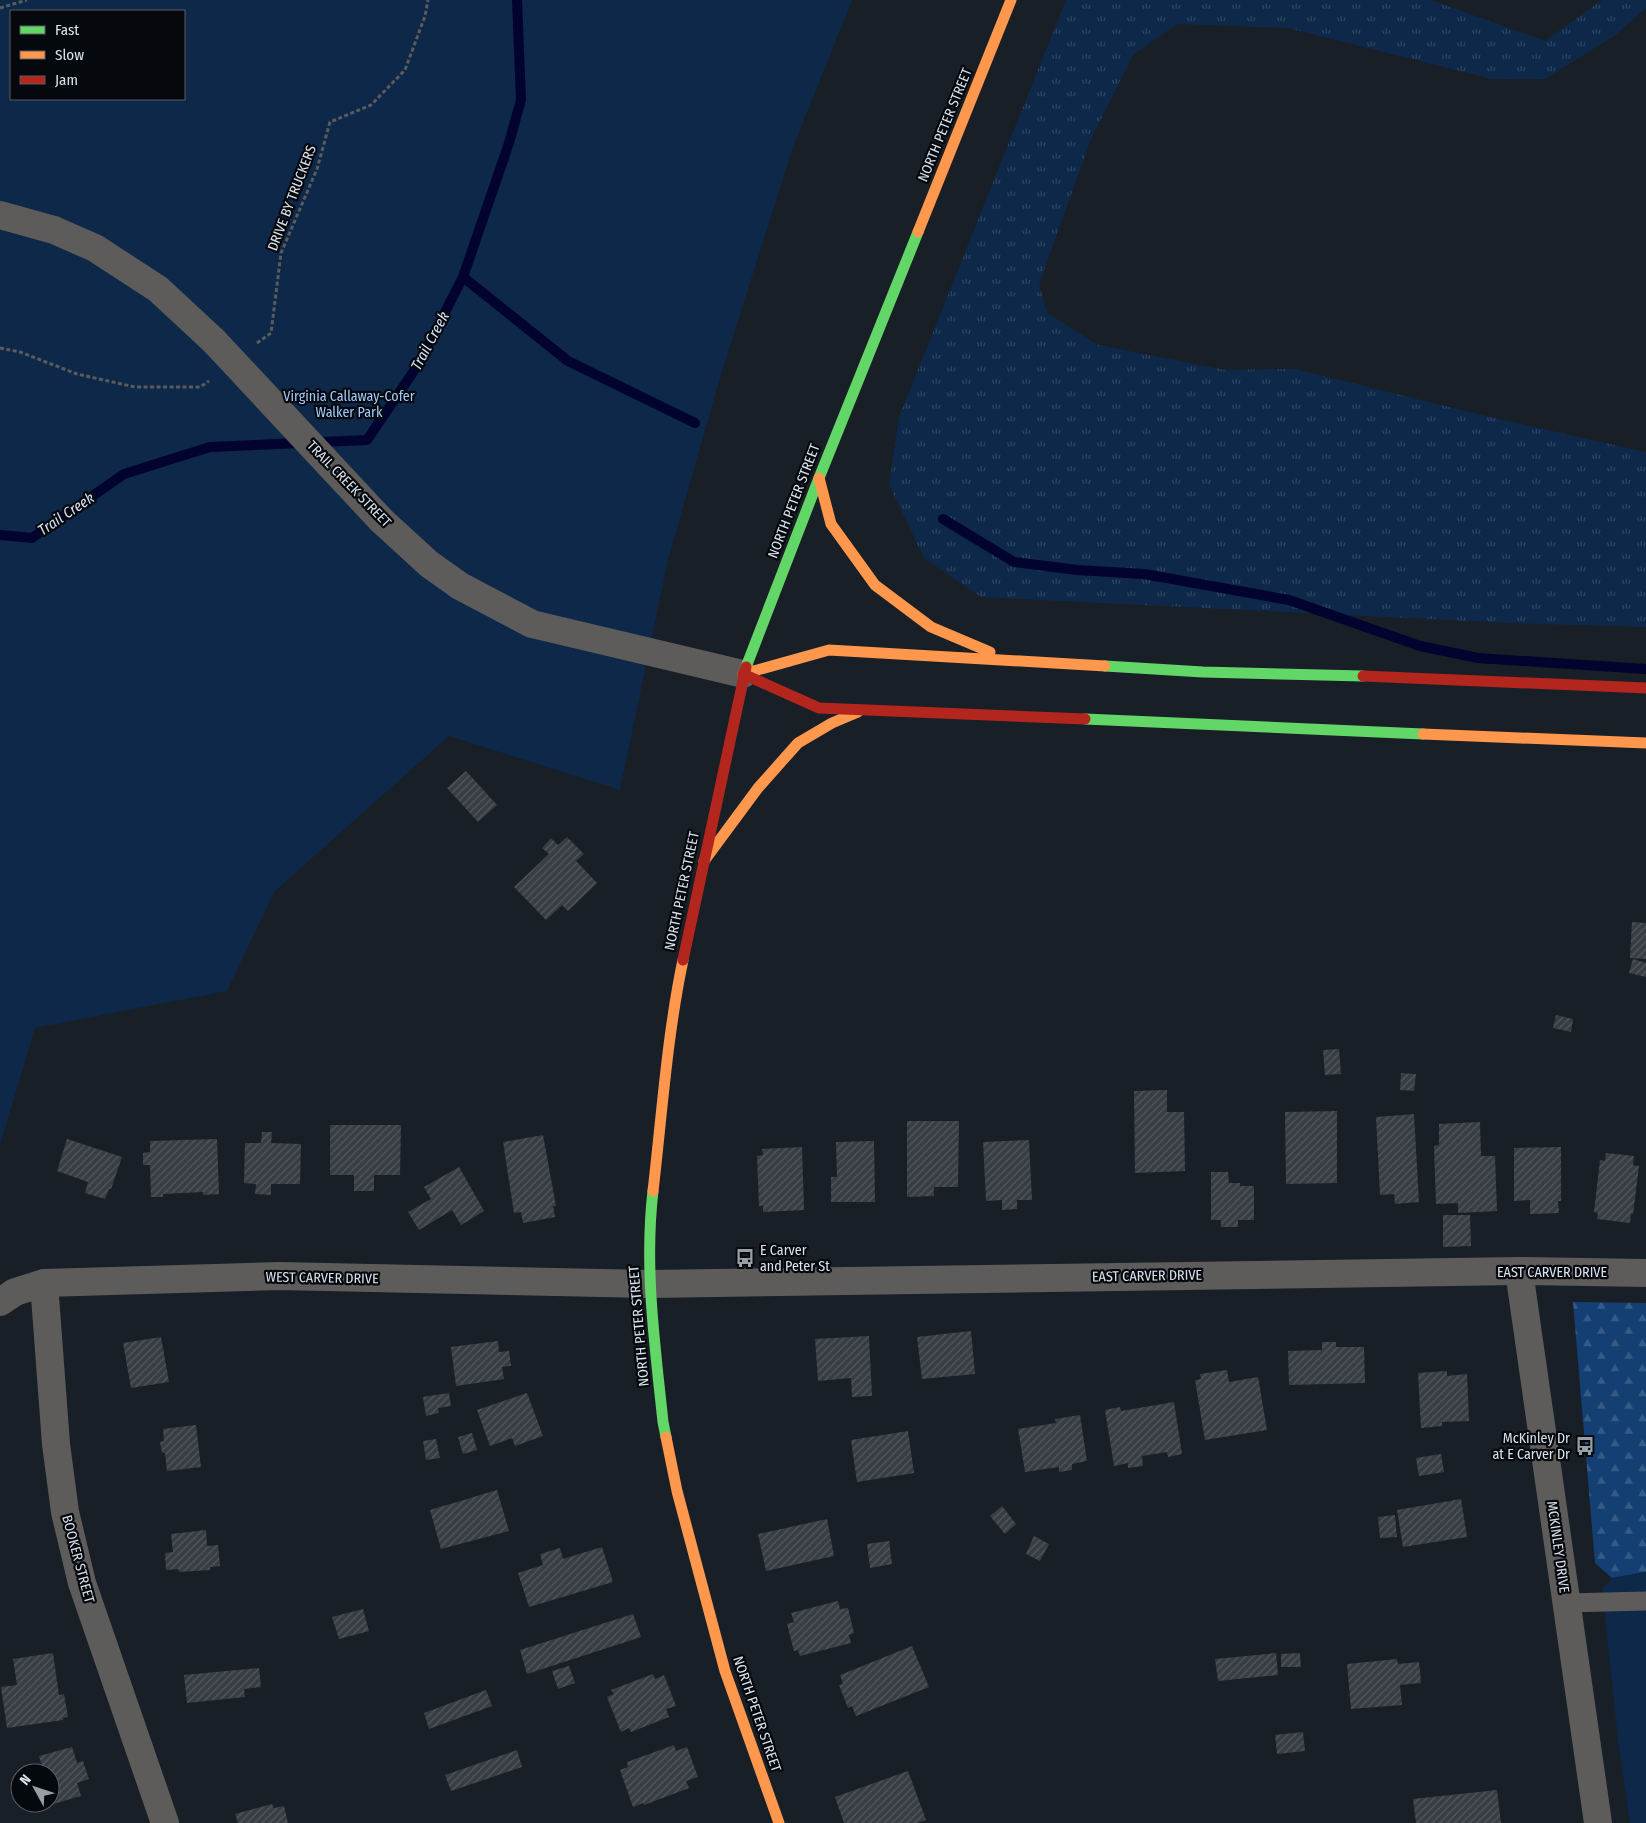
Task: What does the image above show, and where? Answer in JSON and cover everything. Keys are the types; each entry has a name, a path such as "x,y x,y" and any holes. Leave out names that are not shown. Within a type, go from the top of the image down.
{"main road":[{"name":"NORTH PETER STREET","path":"779,1823 725,1671 677,1491 663,1422 648,1284 649,1224 658,1149 660,1107 674,1004 742,674 1011,0"},
{"path":"819,478 831,524 875,585 931,628 1008,660"},
{"path":"742,674 829,650 1203,672 1283,673 1646,688"},
{"path":"742,674 820,708 1646,743"},
{"path":"704,860 758,788 798,743 832,723 861,711"}],"street":[{"name":"TRAIL CREEK STREET","path":"0,215 54,230 95,248 158,289 214,341 381,520 429,564 460,586 532,624 742,674"},
{"name":"EAST CARVER DRIVE","path":"648,1284 1519,1271 1646,1272"},
{"name":"MCKINLEY DRIVE","path":"1519,1271 1598,1823"},
{"name":"WEST CARVER DRIVE","path":"0,1302 15,1292 44,1283 280,1276 648,1284"},
{"name":"BOOKER STREET","path":"44,1283 56,1444 65,1512 82,1583 164,1823"}],"lane":[{"path":"1566,1604 1646,1601"}],"path":[{"path":"0,8 28,0"},
{"name":"DRIVE BY TRUCKERS","path":"255,345 271,333 281,253 317,169 330,122 371,105 405,70 425,16 428,0"},
{"path":"0,348 20,352 77,374 136,387 200,387 216,375"}],"green space":[{"name":"Virginia Callaway-Cofer Walker Park","path":"0,0 852,0 793,147 720,378 668,560 620,790 449,736 274,892 227,991 35,1028 0,1145"},
{"path":"1066,0 1431,0 1545,41 1602,0 1646,0 1646,8 1614,36 1545,79 1492,79 1288,28 1177,24 1133,55 1091,139 1039,284 1047,313 1098,345 1225,370 1295,369 1490,417 1646,452 1646,627 1510,623 981,597 924,558 889,485 899,417"},
{"path":"1573,1302 1646,1303 1646,1572 1612,1578 1595,1563"},
{"path":"1646,1572 1646,1823 1630,1823 1618,1740 1602,1589 1612,1578"}],"building":[{"path":"466,771 497,805 478,822 447,788"},
{"path":"567,837 584,854 576,861 597,883 568,911 562,905 546,920 514,887 549,854 542,848 551,838 558,845"},
{"path":"1632,922 1646,923 1646,959 1630,958"},
{"path":"1633,959 1646,963 1646,977 1629,973"},
{"path":"1556,1015 1573,1019 1571,1032 1553,1028"},
{"path":"1339,1049 1341,1074 1325,1075 1323,1050"},
{"path":"1401,1073 1416,1074 1414,1091 1400,1090"},
{"path":"1167,1090 1167,1112 1184,1112 1185,1171 1135,1173 1134,1091"},
{"path":"1337,1111 1337,1183 1286,1184 1285,1112"},
{"path":"1414,1114 1419,1202 1395,1204 1394,1194 1380,1195 1376,1117"},
{"path":"907,1121 959,1121 958,1187 934,1187 934,1196 907,1197"},
{"path":"1480,1122 1481,1156 1495,1156 1497,1211 1458,1213 1458,1203 1436,1204 1434,1146 1439,1145 1439,1124"},
{"path":"330,1125 401,1125 400,1175 374,1175 374,1191 354,1191 354,1175 330,1175"},
{"path":"262,1132 272,1132 271,1143 301,1144 300,1184 271,1184 271,1195 255,1194 256,1184 244,1183 245,1143 261,1143"},
{"path":"543,1135 556,1206 553,1206 555,1217 523,1223 521,1212 514,1213 503,1142"},
{"path":"67,1139 122,1157 111,1189 109,1189 105,1199 85,1193 88,1182 57,1171"},
{"path":"217,1139 219,1194 203,1195 203,1192 163,1194 163,1197 151,1197 150,1165 143,1165 143,1153 150,1152 150,1141"},
{"path":"1029,1140 1032,1200 1017,1200 1017,1209 1002,1210 1002,1200 986,1201 983,1142"},
{"path":"874,1141 875,1202 831,1202 831,1177 837,1177 836,1142"},
{"path":"802,1147 804,1210 763,1212 763,1206 759,1206 757,1156 763,1155 762,1149"},
{"path":"1561,1147 1561,1201 1558,1201 1559,1213 1530,1214 1530,1200 1514,1201 1514,1148"},
{"path":"1606,1153 1634,1156 1633,1165 1639,1166 1633,1214 1631,1214 1630,1223 1597,1219 1598,1213 1594,1212 1600,1160 1605,1161"},
{"path":"459,1167 484,1211 461,1225 452,1210 419,1230 408,1212 431,1199 424,1187"},
{"path":"1211,1172 1228,1172 1229,1183 1240,1183 1240,1186 1254,1186 1254,1220 1238,1220 1238,1227 1221,1227 1221,1220 1211,1220"},
{"path":"1443,1215 1470,1215 1471,1246 1443,1247"},
{"path":"971,1331 975,1374 922,1379 917,1337"},
{"path":"869,1336 872,1396 852,1397 851,1378 818,1381 815,1339"},
{"path":"161,1337 169,1382 131,1388 123,1343"},
{"path":"498,1341 499,1352 509,1351 511,1366 502,1367 504,1379 456,1386 451,1347"},
{"path":"1322,1342 1336,1342 1336,1347 1364,1347 1365,1383 1289,1385 1288,1351 1322,1350"},
{"path":"1227,1370 1229,1382 1258,1377 1267,1430 1205,1440 1195,1380 1201,1379 1200,1374"},
{"path":"1447,1371 1447,1376 1467,1374 1469,1421 1442,1422 1442,1426 1421,1428 1418,1373"},
{"path":"449,1393 451,1406 438,1408 439,1413 426,1416 423,1397"},
{"path":"527,1393 543,1436 515,1446 512,1438 490,1446 477,1410"},
{"path":"1174,1402 1182,1454 1168,1457 1167,1452 1142,1456 1143,1466 1128,1468 1128,1463 1114,1466 1105,1410 1120,1407 1121,1411"},
{"path":"1080,1415 1087,1461 1072,1464 1072,1470 1059,1472 1059,1467 1025,1472 1018,1429 1056,1423 1055,1419"},
{"path":"196,1425 201,1467 167,1471 165,1453 162,1453 160,1442 164,1441 163,1429"},
{"path":"908,1431 914,1473 857,1482 851,1440"},
{"path":"472,1433 477,1450 463,1454 458,1437"},
{"path":"436,1439 440,1458 426,1460 423,1441"},
{"path":"1441,1454 1444,1472 1419,1476 1416,1458"},
{"path":"497,1490 509,1531 441,1549 430,1510"},
{"path":"1461,1499 1467,1537 1403,1547 1397,1510"},
{"path":"1002,1506 1016,1524 1005,1534 990,1516"},
{"path":"1395,1515 1397,1537 1380,1538 1378,1517"},
{"path":"827,1519 834,1556 766,1571 758,1534"},
{"path":"206,1530 207,1546 218,1545 220,1566 210,1567 210,1570 179,1572 178,1569 166,1570 165,1553 173,1552 171,1534"},
{"path":"1034,1536 1049,1544 1040,1561 1026,1554"},
{"path":"889,1541 892,1564 870,1568 867,1544"},
{"path":"602,1547 613,1582 529,1607 518,1573 543,1565 540,1554 560,1548 563,1559"},
{"path":"838,1601 840,1609 848,1608 854,1633 849,1635 851,1643 800,1656 798,1650 794,1651 787,1624 794,1622 791,1613"},
{"path":"363,1609 369,1631 339,1639 332,1617"},
{"path":"633,1614 641,1637 527,1674 520,1650"},
{"path":"912,1646 929,1687 856,1716 852,1706 848,1708 839,1685 843,1684 840,1675"},
{"path":"53,1653 59,1695 64,1694 68,1717 63,1718 63,1720 7,1728 1,1687 17,1685 13,1659"},
{"path":"1276,1653 1278,1675 1218,1681 1215,1659"},
{"path":"1300,1653 1301,1667 1281,1667 1281,1654"},
{"path":"1397,1659 1398,1664 1419,1662 1421,1683 1400,1685 1402,1705 1351,1709 1347,1664"},
{"path":"569,1666 575,1683 558,1689 552,1671"},
{"path":"259,1668 261,1687 244,1689 245,1697 187,1703 184,1675"},
{"path":"653,1674 655,1679 664,1675 676,1706 666,1709 669,1717 631,1732 629,1728 621,1732 607,1697 614,1694 611,1690"},
{"path":"486,1690 492,1706 429,1729 424,1713"},
{"path":"1303,1732 1305,1751 1277,1754 1275,1735"},
{"path":"674,1745 676,1751 687,1747 698,1777 686,1781 689,1788 644,1805 643,1803 633,1807 620,1770 628,1767 627,1762"},
{"path":"72,1747 77,1763 83,1761 89,1779 77,1783 81,1796 60,1802 60,1763 41,1763 39,1756"},
{"path":"517,1750 522,1767 451,1791 445,1775"},
{"path":"908,1771 926,1820 917,1823 844,1823 835,1797"},
{"path":"1497,1790 1501,1823 1416,1823 1413,1799"},
{"path":"272,1804 274,1808 284,1806 288,1823 238,1823 235,1814"}],"waterway":[{"name":"Trail Creek","path":"0,535 32,538 124,474 210,447 367,440 418,365 463,277 509,143 521,100 517,0"},
{"path":"463,277 568,361 695,423"},
{"path":"943,519 1014,562 1077,570 1144,574 1289,600 1420,646 1478,658 1646,669"}],"traffic: fast":[{"path":"746,667 819,478 918,232"},
{"path":"1105,666 1203,672 1363,676"},
{"path":"1085,719 1423,734"},
{"path":"653,1191 650,1278 654,1335 666,1437"}],"traffic: slow":[{"path":"918,232 1011,0"},
{"path":"819,478 831,524 875,585 931,627 990,652"},
{"path":"743,674 829,650 1105,666"},
{"path":"704,861 758,788 798,743 832,723 858,712"},
{"path":"1423,734 1646,743"},
{"path":"653,1191 669,1046 683,960"},
{"path":"666,1437 677,1491 725,1671 779,1823"}],"traffic: jam":[{"path":"683,960 746,667"},
{"path":"743,674 819,708 1085,719"},
{"path":"1363,676 1646,688"}],"place":[{"name":"E Carver and Peter St","path":"745,1258"},
{"name":"McKinley Dr at E Carver Dr","path":"1585,1446"}]}
